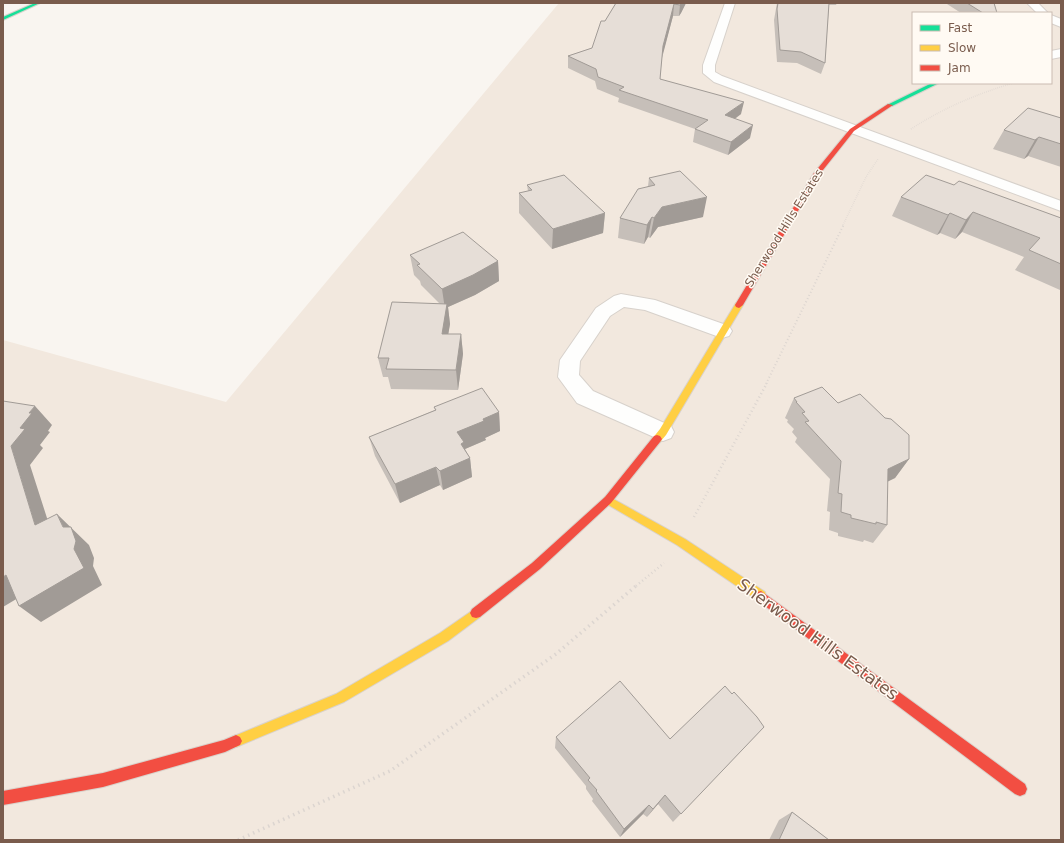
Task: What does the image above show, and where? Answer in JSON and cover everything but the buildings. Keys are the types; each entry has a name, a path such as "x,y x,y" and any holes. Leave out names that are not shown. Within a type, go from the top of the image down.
{"street":[{"path":"3,19 38,3"},
{"path":"730,3 709,65 709,73 718,79 852,130 1061,206"},
{"path":"1032,3 1042,12"},
{"path":"1052,19 1061,24"},
{"name":"Sherwood Hills Estates","path":"3,798 103,780 225,746 340,698 444,637 536,566 608,500 663,432 816,174 852,130 891,104 934,84"},
{"path":"663,432 586,397 568,377 570,360 603,312 621,300 648,304 722,331"},
{"name":"Sherwood Hills Estates","path":"608,500 681,542 743,583 1020,789"}],"path":[{"path":"909,130 922,121 967,98 1010,84"},
{"path":"693,518 756,405 866,177 881,155"},
{"path":"238,840 390,771 556,654 667,560"}],"shaded area":[{"path":"559,3 1061,3 1061,840 3,840 3,340 226,402"}],"traffic: fast":[{"path":"3,19 38,3"},
{"path":"890,105 934,84"}],"traffic: slow":[{"path":"657,439 663,432 739,305"},
{"path":"608,500 681,542 761,596"},
{"path":"236,741 340,698 444,637 476,613"}],"traffic: jam":[{"path":"739,305 816,174 852,130 890,105"},
{"path":"476,613 536,566 608,500 657,439"},
{"path":"761,596 1020,789"},
{"path":"3,798 103,780 225,746 236,741"}]}
